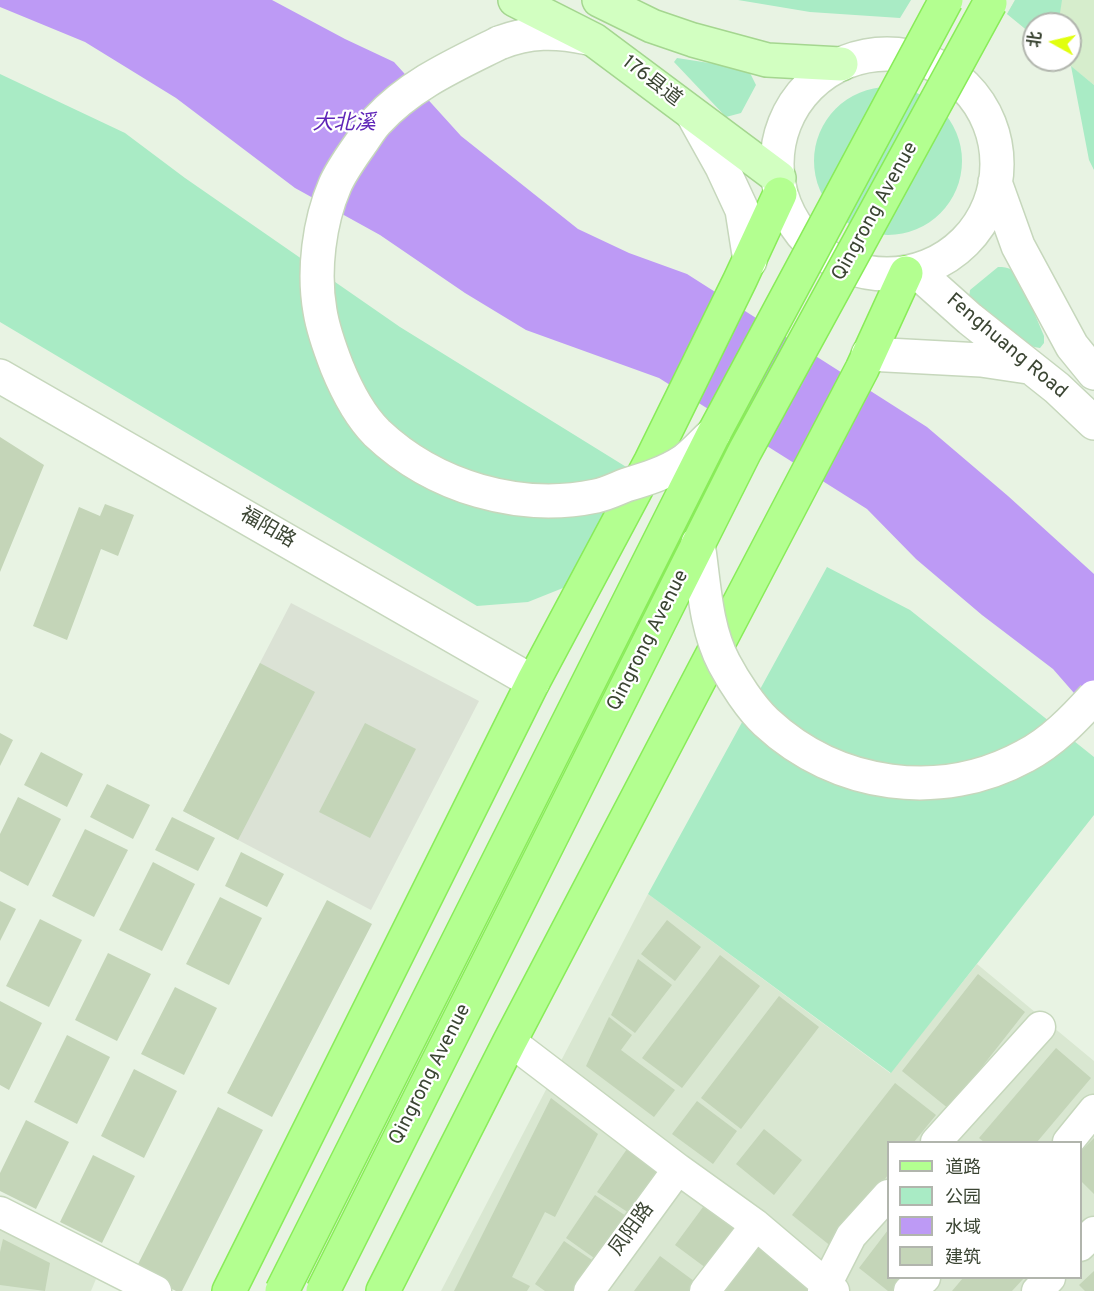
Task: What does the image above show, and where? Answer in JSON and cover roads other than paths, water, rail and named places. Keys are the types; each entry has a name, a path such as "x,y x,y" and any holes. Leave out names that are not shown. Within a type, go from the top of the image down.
{"main road":[{"name":"176县道","path":"515,0 594,40 667,93 779,186"},
{"path":"599,0 652,26 693,40 767,60 841,64"},
{"name":"Qingrong Avenue","path":"282,1291 714,433 946,0"},
{"name":"Qingrong Avenue","path":"322,1291 698,543 991,2"},
{"path":"229,1291 533,682 651,461 745,270 779,186"},
{"path":"383,1291 510,1041 911,272"}],"street":[{"path":"594,40 564,33 520,35 431,77 376,122 335,185 325,218 319,249 317,285 327,340 347,388 376,432 437,475 495,495 532,501 566,501 598,496 661,474 685,460 714,433"},
{"path":"870,54 907,54 942,67 970,91 990,123 997,159 995,182 995,190 976,230 950,256 911,272 881,275 846,268 816,249 792,223 779,186 776,154 785,120 805,89 835,66 870,54"},
{"path":"693,115 722,167 742,210 745,270"},
{"name":"Fenghuang Road","path":"995,182 1018,246 1072,346 1094,373"},
{"name":"Fenghuang Road","path":"911,272 1057,388 1092,422"},
{"path":"865,362 981,360 1030,368"},
{"name":"福阳路","path":"0,376 533,682"},
{"path":"698,543 710,621 723,661 765,722 800,747 837,768 901,783 944,783 971,777 1026,756 1072,721 1094,697"},
{"path":"938,1141 1040,1027"},
{"path":"510,1041 678,1169 756,1225 828,1289 851,1236 887,1196"},
{"path":"1070,1141 1094,1110"},
{"name":"凤阳路","path":"589,1291 678,1169"},
{"path":"0,1212 156,1291"},
{"path":"705,1291 756,1225"},
{"path":"1082,1244 1094,1232"},
{"path":"909,1291 924,1279"},
{"path":"1037,1291 1049,1279"}],"water":[{"name":"大北溪","path":"0,0 272,0 394,62 461,136 578,229 629,253 687,274 927,427 1094,574 1094,716 1053,669 982,615 916,559 867,509 659,378 526,330 465,293 380,235 295,188 176,98 85,42 0,7"}]}
